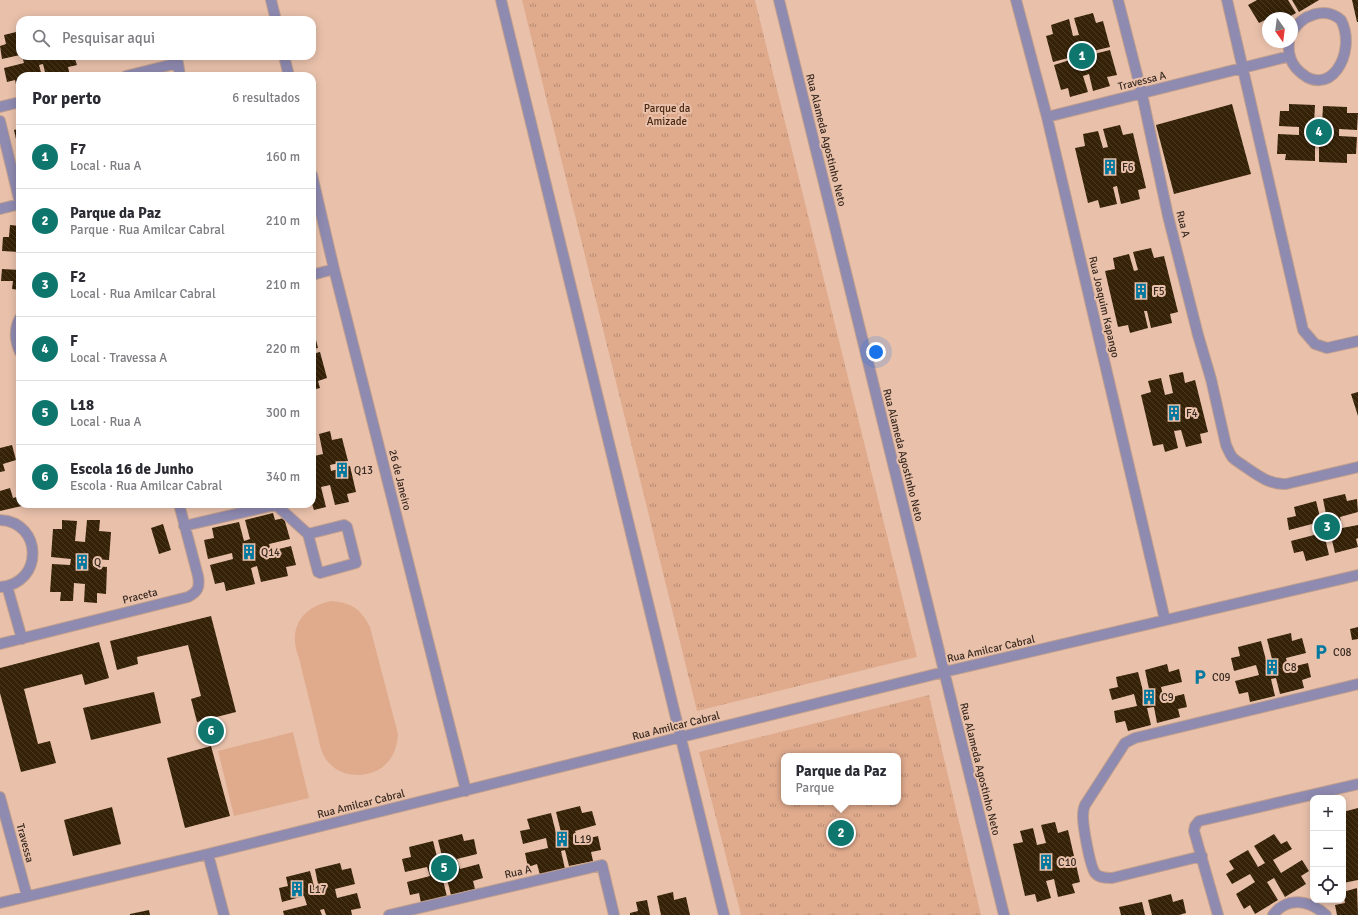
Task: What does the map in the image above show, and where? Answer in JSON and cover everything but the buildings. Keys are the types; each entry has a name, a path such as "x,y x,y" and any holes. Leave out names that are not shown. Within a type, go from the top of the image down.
{"street":[{"path":"271,0 275,16"},
{"path":"500,0 724,915"},
{"name":"Rua Alameda Agostinho Neto","path":"780,0 1004,915"},
{"name":"Rua Joaquim Kapango","path":"1016,0 1047,117 1165,620"},
{"name":"Rua A","path":"1118,0 1142,94 1168,216 1229,452 1233,458 1253,472 1266,480 1280,485 1358,467"},
{"path":"1227,0 1303,330 1315,344 1327,348 1358,341"},
{"path":"1288,48 1293,64 1300,73 1311,79 1331,79 1343,73 1350,64 1354,54 1355,39 1348,25 1339,17 1325,13 1314,14 1305,17 1298,23"},
{"name":"Travessa A","path":"1047,117 1290,56"},
{"path":"285,60 288,72"},
{"path":"142,72 178,63 179,72"},
{"path":"0,107 16,103"},
{"path":"0,121 16,187"},
{"name":"26 de Janeiro","path":"316,193 466,791"},
{"path":"0,209 16,204"},
{"path":"316,274 334,269"},
{"path":"16,328 16,344"},
{"name":"Praceta","path":"0,644 194,594 198,590 200,584 180,508"},
{"path":"184,526 262,508"},
{"path":"278,508 308,534 318,572 321,573 356,563 348,527 345,525 308,534"},
{"path":"0,520 5,520 16,524 23,529 30,539 33,551 32,562 27,573 18,581 3,586 22,639"},
{"name":"Rua Amilcar Cabral","path":"0,903 466,791 944,672 1358,574"},
{"path":"1202,856 1112,878 1104,878 1095,873 1092,866 1083,825 1083,811 1085,805 1125,743 1135,738 1358,684"},
{"path":"1218,915 1194,831 1195,826 1199,821 1358,784"},
{"name":"Travessa","path":"0,797 27,896"},
{"path":"208,854 224,915"},
{"name":"Rua A","path":"389,915 602,864 614,915"},
{"path":"1274,915 1283,906 1293,902 1303,902 1314,905 1326,915"}],"green space":[{"name":"Parque da Amizade","path":"522,0 755,0 917,657 697,711"},
{"path":"332,601 345,603 355,608 367,621 370,627 398,734 395,751 386,765 369,774 353,775 339,771 327,761 320,743 296,647 296,629 300,620 312,608"},
{"path":"929,695 981,915 741,915 699,752"},
{"path":"293,732 309,798 234,816 218,751"}],"place":[{"name":"F7","path":"1082,56"},
{"name":"F","path":"1319,132"},
{"name":"F6","path":"1110,167"},
{"name":"F5","path":"1141,291"},
{"name":"F4","path":"1174,413"},
{"name":"Q13","path":"342,470"},
{"name":"F2","path":"1327,527"},
{"name":"Q14","path":"249,552"},
{"name":"Q","path":"82,562"},
{"name":"C08","path":"1321,652"},
{"name":"C8","path":"1272,667"},
{"name":"C09","path":"1200,677"},
{"name":"C9","path":"1149,697"},
{"name":"Escola 16 de Junho","path":"211,731"},
{"name":"Parque da Paz","path":"841,833"},
{"name":"L19","path":"562,839"},
{"name":"C10","path":"1046,862"},
{"name":"L18","path":"444,868"},
{"name":"L17","path":"297,889"}]}
